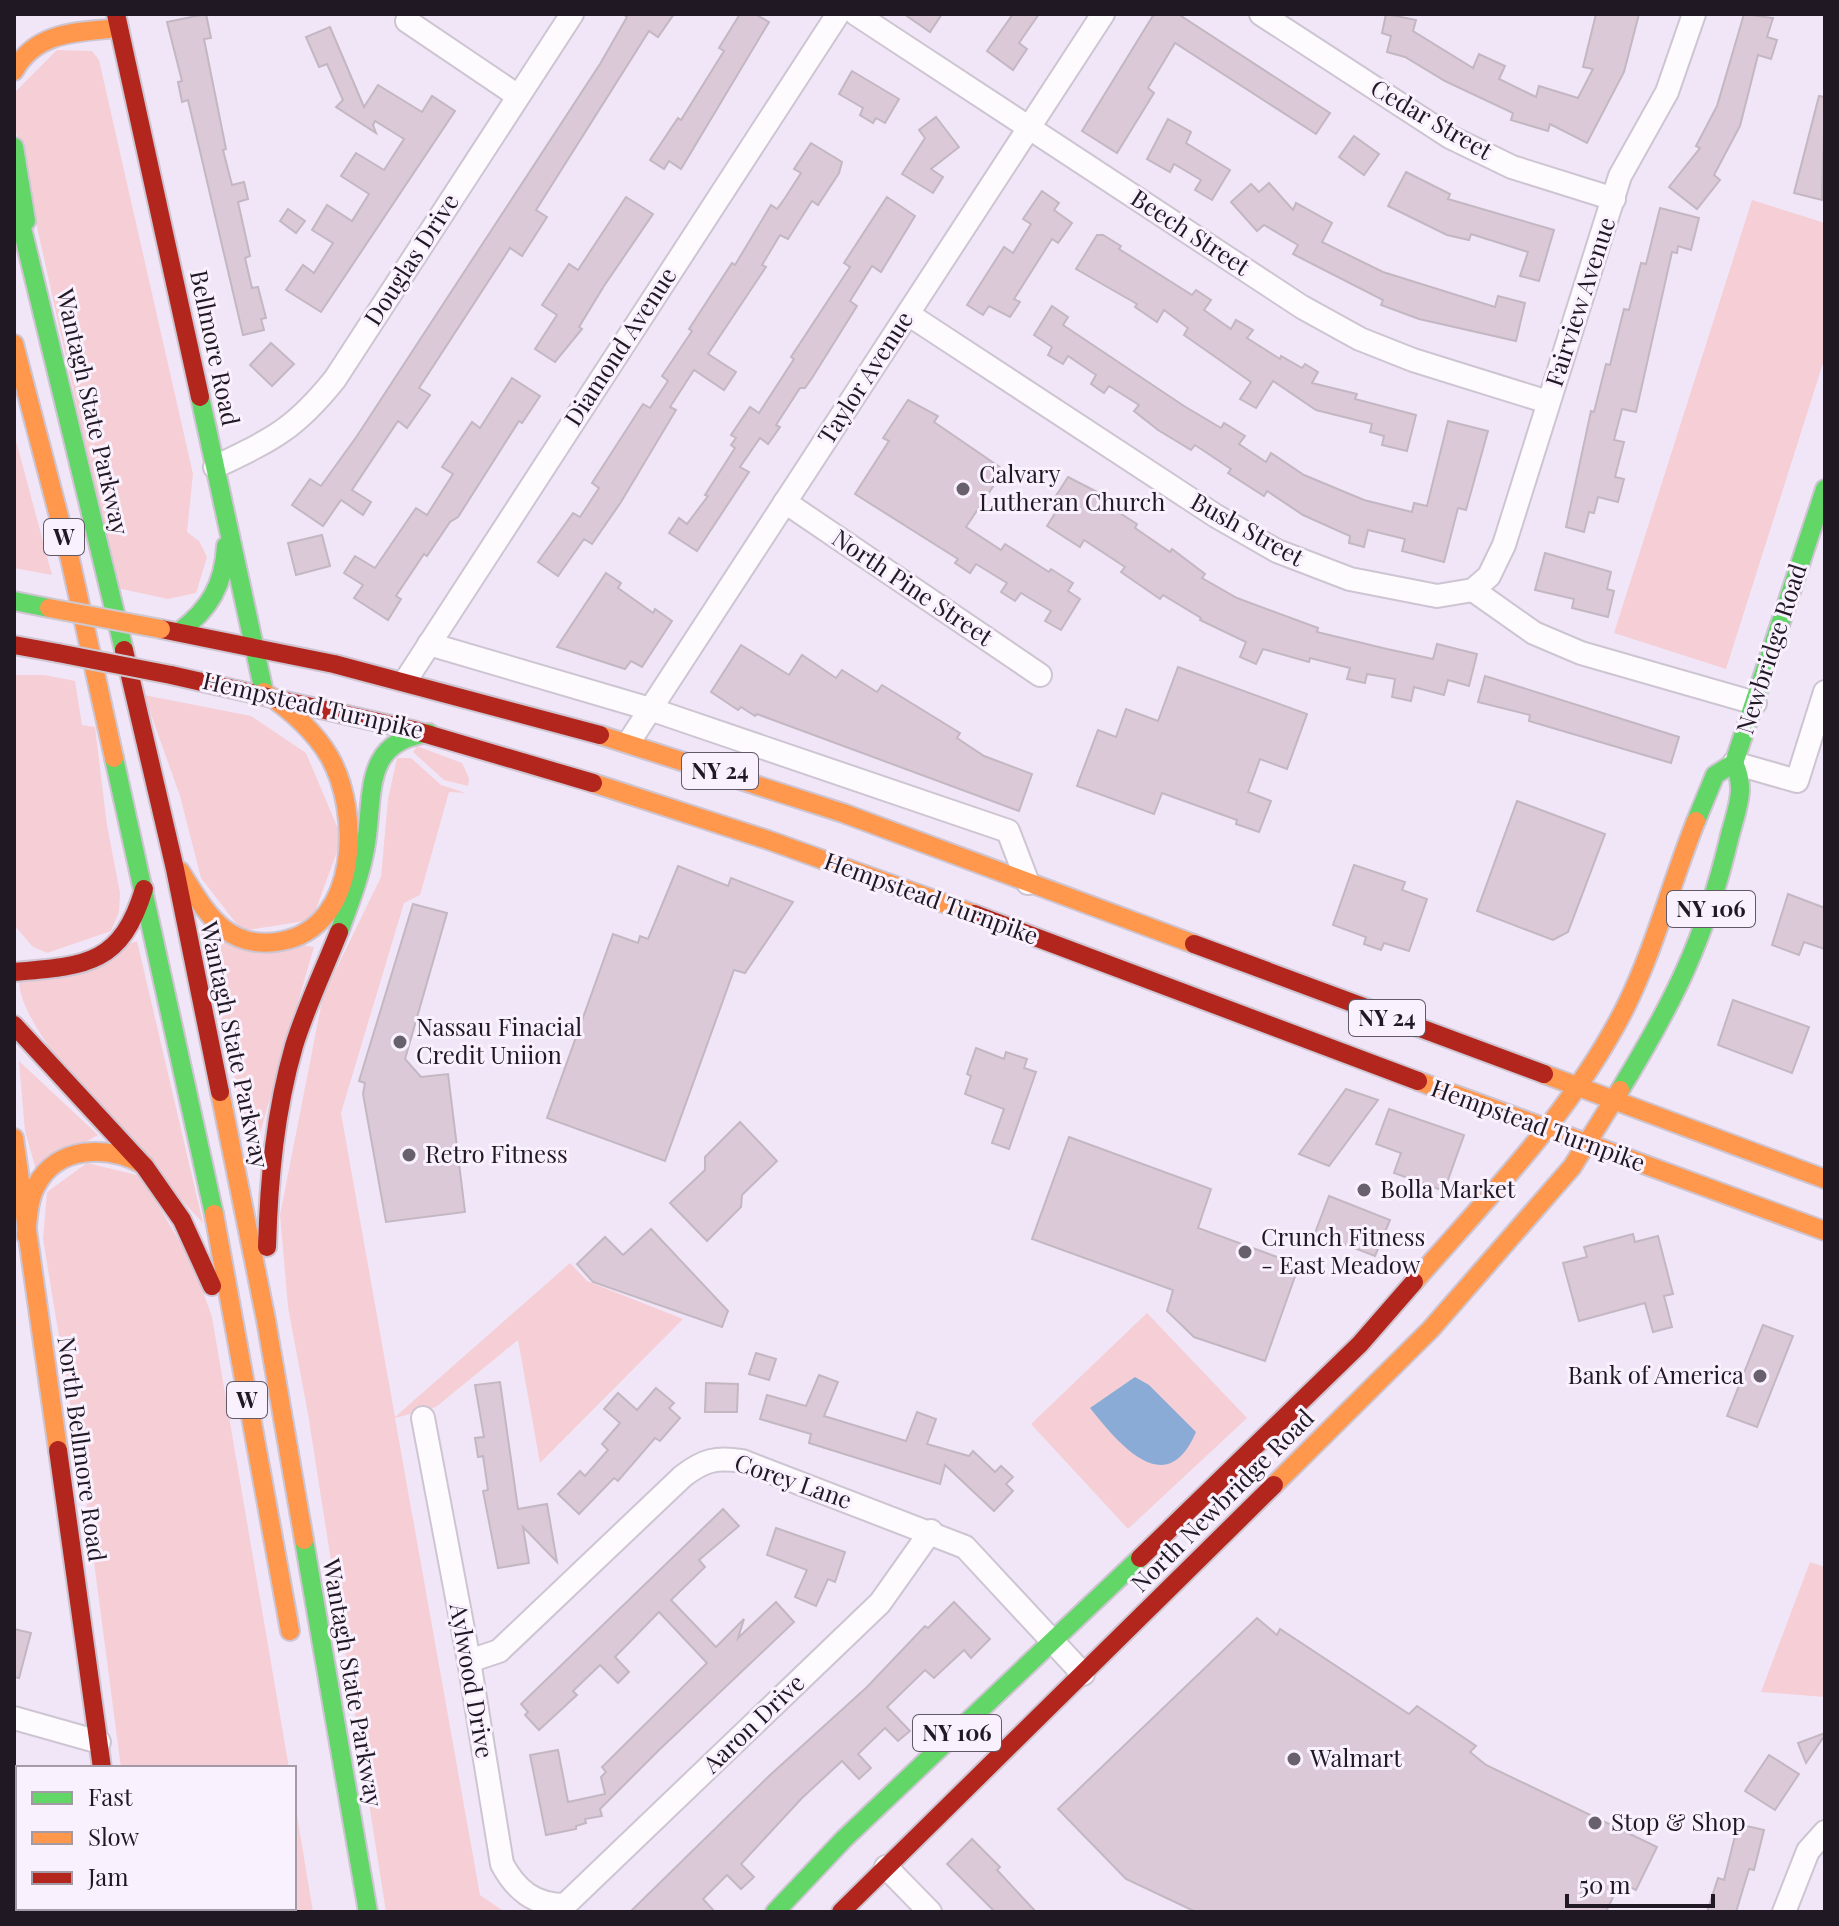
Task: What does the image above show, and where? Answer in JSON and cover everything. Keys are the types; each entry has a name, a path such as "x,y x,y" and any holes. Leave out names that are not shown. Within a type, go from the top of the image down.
{"main road":[{"path":"14,71 30,47 57,35 118,21"},
{"name":"Bellmore Road","path":"118,21 264,692"},
{"path":"14,147 32,258"},
{"name":"Wantagh State Parkway","path":"14,195 32,258 172,858 266,1320 368,1912"},
{"name":"W","path":"14,344 33,412 144,889 222,1250 235,1337 293,1644"},
{"path":"14,383 33,412"},
{"name":"Newbridge Road","path":"1544,1129 1625,1008 1659,930 1688,841 1715,775 1734,763 1825,489"},
{"path":"170,630 202,616 220,588 226,569 227,515"},
{"name":"Hempstead Turnpike","path":"14,601 254,646 406,680 629,742 843,813 1825,1179"},
{"name":"Hempstead Turnpike","path":"17,647 264,692 648,783 1012,928 1544,1129 1825,1231"},
{"path":"172,858 210,916 234,936 257,943 284,942 308,935 327,915 341,889 348,856 347,810 341,781 325,751 297,713 264,692"},
{"path":"266,1320 272,1157 291,1064 303,1021 365,853 380,761 400,739 429,733"},
{"name":"Newbridge Road","path":"1614,1102 1669,1010 1706,922 1743,782 1734,763"},
{"path":"648,783 701,779 843,813"},
{"path":"14,972 80,965 119,943 132,925 144,889"},
{"path":"25,951 37,958 80,965"},
{"path":"14,1025 145,1167 182,1220 235,1337"},
{"name":"North Newbridge Road","path":"775,1912 844,1839 1054,1642 1447,1313 1587,1145 1614,1102"},
{"name":"North Newbridge Road","path":"841,1912 1083,1674 1544,1129"},
{"name":"North Bellmore Road","path":"14,1138 102,1766"},
{"path":"26,1235 37,1184 47,1170 69,1157 87,1151 111,1149 129,1155 145,1167"}],"street":[{"name":"Douglas Drive","path":"215,467 281,435 317,401 572,14"},
{"name":"Diamond Avenue","path":"406,680 838,14"},
{"name":"Beech Street","path":"856,14 1302,307 1360,339 1413,360 1548,402"},
{"name":"Taylor Avenue","path":"629,742 1103,14"},
{"name":"Cedar Street","path":"1261,14 1450,137 1512,167 1614,199"},
{"name":"Fairview Avenue","path":"1473,590 1489,576 1504,545 1620,176 1667,92 1694,14"},
{"path":"407,21 518,96"},
{"name":"Bush Street","path":"908,314 1216,516 1277,551 1320,569 1379,585 1437,596 1473,590"},
{"name":"North Pine Street","path":"785,502 1040,675"},
{"path":"1473,590 1534,633 1581,653 1755,703"},
{"path":"429,644 650,709 1008,831 1028,883"},
{"name":"Newbridge Road","path":"1734,763 1797,781 1825,692"},
{"name":"Aylwood Drive","path":"423,1418 469,1661 502,1864 511,1882 524,1894 546,1905 565,1905"},
{"name":"Corey Lane","path":"469,1661 499,1651 683,1476 701,1462 717,1457 742,1461 931,1531 965,1547 1083,1674"},
{"name":"Aaron Drive","path":"565,1905 880,1603 931,1531"},
{"path":"14,1718 99,1742"},
{"path":"1784,1912 1808,1851 1825,1832"},
{"path":"886,1867 930,1912"}],"shaded area":[{"path":"57,50 92,51 99,60 193,474 187,532 199,541 207,557 196,593 168,599 117,588 14,123 16,91"},
{"path":"1752,200 1825,223 1825,357 1726,669 1614,633"},
{"path":"14,433 52,575 14,568"},
{"path":"14,675 44,675 75,681 82,725 95,727 107,825 120,893 119,912 111,931 47,953 33,947 14,925"},
{"path":"144,695 251,716 306,753 342,838 312,920 242,931 201,878 180,796"},
{"path":"417,746 462,763 469,778 468,786 444,780 413,752"},
{"path":"397,758 411,758 441,785 466,793 449,792 420,895 404,903 341,1113 395,1417 570,1263 587,1281 683,1319 540,1463 518,1340 436,1407 395,1418 480,1895 505,1912 386,1912 308,1414 288,1307 280,1215 323,996 381,877 388,799"},
{"path":"200,929 314,947 253,1157"},
{"path":"137,941 203,1223 67,1072 26,1007 19,982"},
{"path":"19,1061 98,1135 36,1170 25,1131"},
{"path":"87,1163 141,1176 194,1266 212,1317 289,1766 121,1766 86,1501 43,1239 47,1192"},
{"path":"1147,1313 1247,1418 1128,1529 1031,1424"},
{"path":"1810,1562 1825,1567 1825,1697 1761,1692"},
{"path":"296,1809 313,1912 139,1912 296,1910"}],"water":[{"path":"1135,1377 1149,1385 1196,1432 1184,1453 1171,1463 1157,1465 1128,1450 1090,1408"}],"building":[{"path":"206,14 211,38 204,39 226,149 223,150 232,185 244,182 248,199 238,202 250,256 245,258 252,288 258,287 266,318 261,319 264,330 243,335 188,100 182,102 178,82 182,81 167,22"},
{"path":"623,14 674,14 658,37 649,31 536,210 547,217 522,256 510,248 419,388 430,395 407,428 398,421 352,490 371,502 363,515 341,500 323,526 292,505 310,479 321,486 357,436 600,64 627,17"},
{"path":"740,14 755,14 769,22 681,169 669,161 664,169 650,160 678,118 681,120 724,51 719,48"},
{"path":"904,14 942,14 930,32"},
{"path":"1013,14 1039,14 1019,43 1027,49 1013,70 987,51"},
{"path":"1154,14 1178,14 1330,113 1316,134 1175,43 1148,88 1154,93 1117,153 1082,131"},
{"path":"1386,14 1416,20 1413,31 1473,68 1479,54 1505,66 1499,79 1536,97 1539,86 1578,98 1593,69 1583,67 1596,14 1639,14 1624,72 1587,143 1550,124 1548,131 1511,120 1513,113 1445,81 1405,57 1387,52 1391,36 1382,33"},
{"path":"1744,14 1773,18 1767,37 1777,40 1771,59 1758,55 1740,126 1714,175 1720,180 1697,209 1669,187 1700,148 1696,146 1717,106"},
{"path":"330,27 364,107 378,85 422,112 432,96 455,111 321,312 286,290 303,265 314,273 333,243 312,230 327,205 352,221 369,194 341,176 356,153 384,170 404,139 375,121 376,133 336,107 343,100 327,64 319,67 306,37"},
{"path":"852,71 899,99 885,123 876,118 873,123 860,115 863,108 839,94"},
{"path":"1819,96 1825,97 1822,200 1794,193"},
{"path":"936,117 959,147 931,169 943,177 933,193 902,174 925,138 919,130"},
{"path":"1168,119 1191,132 1186,143 1230,170 1212,200 1195,190 1201,180 1174,164 1170,172 1147,159"},
{"path":"1354,136 1379,154 1364,175 1339,157"},
{"path":"811,143 842,162 839,173 818,205 812,201 788,239 780,235 762,265 766,267 708,354 736,372 724,390 694,370 670,407 676,410 621,502 592,544 584,539 558,576 538,562 573,513 580,517 599,488 592,483 643,404 650,408 668,381 662,376 692,331 689,329 732,263 735,265 771,205 777,209 785,198 801,173 794,169"},
{"path":"1406,172 1450,194 1448,199 1554,230 1539,281 1520,276 1528,252 1471,234 1469,240 1447,235 1388,206"},
{"path":"1269,183 1293,210 1296,203 1332,223 1322,242 1383,272 1495,307 1498,296 1525,303 1516,341 1419,319 1381,305 1383,300 1293,254 1298,245 1264,225 1257,231 1231,202 1251,184 1259,192"},
{"path":"1042,191 1059,203 1054,210 1072,223 1058,243 1052,239 1014,299 1020,302 1010,317 989,306 983,315 967,305 1004,247 1013,253 1031,224 1023,219"},
{"path":"626,197 653,214 604,286 579,327 582,329 555,362 535,349 557,315 542,305 569,264 578,270"},
{"path":"887,197 915,216 881,272 872,266 850,301 857,306 812,378 805,388 800,388 776,425 780,427 768,444 760,438 740,467 749,472 697,551 669,533 679,518 687,524 708,496 705,495 735,448 731,445 736,438 731,435 750,407 759,413 794,359 791,357 850,267 844,263"},
{"path":"1660,208 1699,218 1691,250 1678,246 1677,253 1672,252 1636,412 1622,409 1614,440 1624,442 1615,477 1624,479 1618,502 1598,497 1594,513 1589,512 1584,532 1566,527 1591,411 1594,412 1606,364 1610,365 1624,309 1629,310 1641,263 1646,264"},
{"path":"288,209 305,221 296,233 280,221"},
{"path":"1097,235 1103,235 1121,246 1119,249 1192,295 1196,290 1211,300 1204,310 1231,329 1236,320 1253,330 1247,338 1280,359 1281,356 1302,368 1305,364 1318,372 1312,383 1357,394 1355,399 1416,415 1407,451 1382,445 1384,436 1370,432 1372,424 1316,410 1273,381 1256,408 1240,399 1251,382 1184,335 1188,328 1164,310 1157,322 1135,307 1137,304 1076,269"},
{"path":"1052,306 1068,317 1063,325 1184,406 1221,428 1224,423 1245,436 1239,444 1266,462 1271,453 1304,475 1364,500 1412,512 1414,503 1427,506 1448,421 1488,431 1466,510 1458,508 1444,562 1402,551 1405,539 1368,530 1364,547 1349,543 1350,536 1303,515 1267,491 1264,496 1228,473 1231,469 1195,445 1191,450 1158,430 1134,411 1139,405 1109,386 1104,393 1091,384 1096,375 1068,356 1063,364 1048,355 1052,347 1034,335"},
{"path":"271,343 294,364 272,386 250,365"},
{"path":"512,378 540,396 522,423 519,421 458,517 450,522 427,556 424,554 396,596 401,599 388,620 354,598 363,585 344,573 355,556 375,568 416,508 427,515 453,474 442,467 472,422 480,428"},
{"name":"Calvary Lutheran Church","path":"908,400 938,416 934,422 1004,470 966,527 1001,550 1005,544 1073,583 1068,591 1080,599 1061,630 1045,621 1051,611 1021,593 1015,601 1001,592 1007,583 976,564 970,573 955,563 958,559 855,494 889,441 883,438"},
{"path":"1068,477 1099,493 1096,498 1137,524 1135,528 1170,552 1172,549 1205,574 1202,578 1237,598 1318,628 1317,632 1387,649 1433,659 1437,644 1477,654 1469,686 1448,680 1444,695 1414,687 1411,701 1392,697 1395,679 1367,674 1365,683 1347,679 1350,668 1310,658 1309,662 1263,649 1256,664 1240,657 1246,642 1200,620 1163,595 1160,599 1121,572 1125,567 1084,540 1080,547 1047,526 1061,504 1054,499"},
{"path":"322,535 330,566 296,575 288,543"},
{"path":"1545,553 1611,572 1607,589 1614,591 1608,617 1572,608 1574,599 1535,590"},
{"path":"606,573 621,583 618,588 653,613 655,609 672,621 642,667 631,661 625,669 557,647"},
{"path":"741,645 789,675 802,655 836,678 842,670 877,692 882,685 960,733 957,738 984,756 1032,774 1019,811 757,714 755,716 741,707 738,710 711,692"},
{"path":"1178,667 1307,714 1287,769 1260,759 1248,792 1271,801 1259,832 1236,824 1237,820 1162,793 1154,814 1077,786 1098,730 1116,737 1126,709 1158,721"},
{"path":"1485,676 1679,737 1671,763 1529,721 1530,715 1478,702"},
{"path":"1517,801 1605,834 1568,932 1553,940 1477,911"},
{"path":"1354,865 1405,882 1402,890 1427,899 1409,951 1384,943 1381,950 1364,944 1366,937 1333,925"},
{"path":"678,866 728,886 731,878 793,902 745,973 734,970 665,1161 547,1118 613,934 638,943 640,936 648,939"},
{"path":"1788,894 1825,908 1825,949 1804,942 1799,955 1772,945"},
{"path":"413,904 447,913 405,1059 421,1077 448,1074 465,1212 386,1222 363,1094 365,1083 359,1081"},
{"path":"1733,1000 1809,1027 1792,1073 1718,1045"},
{"path":"976,1048 1004,1059 1006,1052 1027,1059 1024,1068 1036,1072 1009,1149 992,1143 1004,1109 965,1094 971,1076 967,1074"},
{"path":"1346,1089 1378,1100 1329,1166 1299,1154"},
{"path":"1389,1109 1464,1135 1444,1191 1394,1173 1401,1153 1376,1144"},
{"path":"740,1122 777,1161 742,1195 741,1207 707,1241 670,1203 705,1170 705,1157"},
{"path":"1069,1137 1211,1189 1198,1228 1299,1265 1265,1361 1194,1337 1167,1311 1173,1290 1032,1239"},
{"path":"1329,1196 1390,1220 1375,1256 1315,1233"},
{"path":"651,1229 728,1311 722,1327 593,1282 577,1264 605,1237 623,1255"},
{"path":"1633,1234 1635,1242 1658,1236 1673,1294 1664,1296 1672,1327 1653,1332 1645,1303 1579,1321 1563,1263 1587,1257 1584,1247"},
{"name":"Bank of America","path":"1763,1325 1793,1336 1757,1427 1727,1416"},
{"path":"756,1353 776,1359 769,1380 749,1374"},
{"path":"819,1375 838,1382 824,1416 906,1441 917,1412 936,1419 927,1444 969,1456 973,1451 995,1472 1001,1466 1013,1477 1006,1484 1013,1491 994,1511 945,1465 940,1484 809,1443 811,1434 760,1419 767,1395 806,1406"},
{"path":"500,1382 518,1509 547,1504 557,1562 523,1527 529,1563 498,1568 483,1491 488,1490 483,1456 478,1457 475,1438 484,1437 475,1385"},
{"path":"706,1383 738,1384 737,1412 705,1412"},
{"path":"656,1388 674,1403 669,1408 680,1418 660,1441 655,1438 618,1481 614,1478 579,1514 558,1494 580,1471 585,1476 608,1450 602,1444 620,1423 604,1409 618,1393 637,1410"},
{"path":"723,1509 739,1526 699,1560 705,1567 671,1600 716,1647 744,1619 738,1638 776,1602 794,1622 600,1809 602,1816 585,1819 586,1823 576,1826 576,1829 546,1835 530,1755 558,1750 568,1802 605,1794 601,1777 606,1772 602,1767 707,1663 659,1612 615,1657 629,1672 618,1683 600,1665 573,1691 577,1695 539,1730 525,1715 528,1712 521,1704"},
{"path":"776,1528 845,1552 835,1582 828,1579 816,1606 795,1597 807,1570 767,1555"},
{"path":"954,1602 990,1639 971,1658 964,1650 934,1678 925,1670 887,1707 910,1731 898,1741 885,1728 858,1754 871,1768 859,1779 842,1761 802,1798 741,1864 754,1877 741,1889 727,1875 703,1899 715,1912 630,1912 769,1776 867,1687 925,1626 928,1628"},
{"name":"Walmart","path":"1257,1618 1277,1635 1280,1629 1409,1714 1417,1706 1476,1746 1470,1752 1486,1765 1657,1847 1636,1890 1620,1882 1606,1912 1196,1912 1126,1879 1058,1809"},
{"path":"14,1629 31,1633 19,1678 14,1677"},
{"path":"1825,1735 1806,1763 1798,1743"},
{"path":"1769,1755 1799,1774 1775,1810 1745,1791"},
{"path":"1738,1824 1764,1830 1754,1870 1749,1869 1736,1912 1707,1912 1718,1878 1724,1880"},
{"path":"972,1839 1000,1867 997,1870 1036,1912 995,1912 947,1864"}],"traffic: fast":[{"path":"14,147 26,221"},
{"path":"14,195 124,650"},
{"path":"200,397 264,692"},
{"path":"1696,821 1715,775 1734,763 1825,489"},
{"path":"179,632 199,614 213,595 222,572 226,546"},
{"path":"14,601 49,608"},
{"path":"339,932 363,859 371,792 381,760 391,747 407,738 429,733"},
{"path":"114,758 214,1214"},
{"path":"1620,1090 1671,999 1709,909 1739,800 1740,782 1734,763"},
{"path":"304,1540 368,1912"},
{"path":"775,1912 844,1839 1140,1558"}],"traffic: slow":[{"path":"14,71 23,58 46,41 74,33 119,28"},
{"path":"14,344 70,559 114,758"},
{"path":"49,608 161,629"},
{"path":"180,871 200,902 224,929 245,940 267,943 308,931 327,914 340,890 347,864 349,835 339,779 316,737 264,692"},
{"path":"600,735 843,813 1194,944"},
{"path":"593,783 768,840 974,914"},
{"path":"1414,1282 1528,1151 1581,1082 1604,1046 1645,962 1696,821"},
{"path":"1544,1074 1825,1179"},
{"path":"1418,1081 1825,1231"},
{"path":"1274,1485 1431,1329 1572,1167 1620,1090"},
{"path":"220,1092 266,1320 304,1540"},
{"path":"14,1138 58,1450"},
{"path":"26,1235 33,1192 45,1173 57,1163 70,1156 100,1152 130,1158 144,1165"},
{"path":"214,1214 290,1631"}],"traffic: jam":[{"path":"116,14 200,397"},
{"path":"161,629 334,664 600,735"},
{"path":"14,645 58,653"},
{"path":"124,650 175,869 220,1092"},
{"path":"58,653 171,675"},
{"path":"171,675 413,730 593,783"},
{"path":"14,972 61,967 97,957 112,947 124,933 144,889"},
{"path":"974,914 1418,1081"},
{"path":"267,1247 274,1146 287,1071 304,1017 339,932"},
{"path":"1194,944 1544,1074"},
{"path":"14,1025 145,1167 182,1220 212,1286"},
{"path":"1140,1558 1360,1344 1414,1282"},
{"path":"58,1450 102,1766"},
{"path":"841,1912 1274,1485"}],"place":[{"name":"Calvary Lutheran Church","path":"963,489"},
{"name":"Nassau Finacial Credit Uniion","path":"400,1042"},
{"name":"Retro Fitness","path":"409,1155"},
{"name":"Bolla Market","path":"1364,1190"},
{"name":"Crunch Fitness - East Meadow","path":"1245,1252"},
{"name":"Bank of America","path":"1760,1376"},
{"name":"Walmart","path":"1294,1759"},
{"name":"Stop & Shop","path":"1595,1823"}]}
